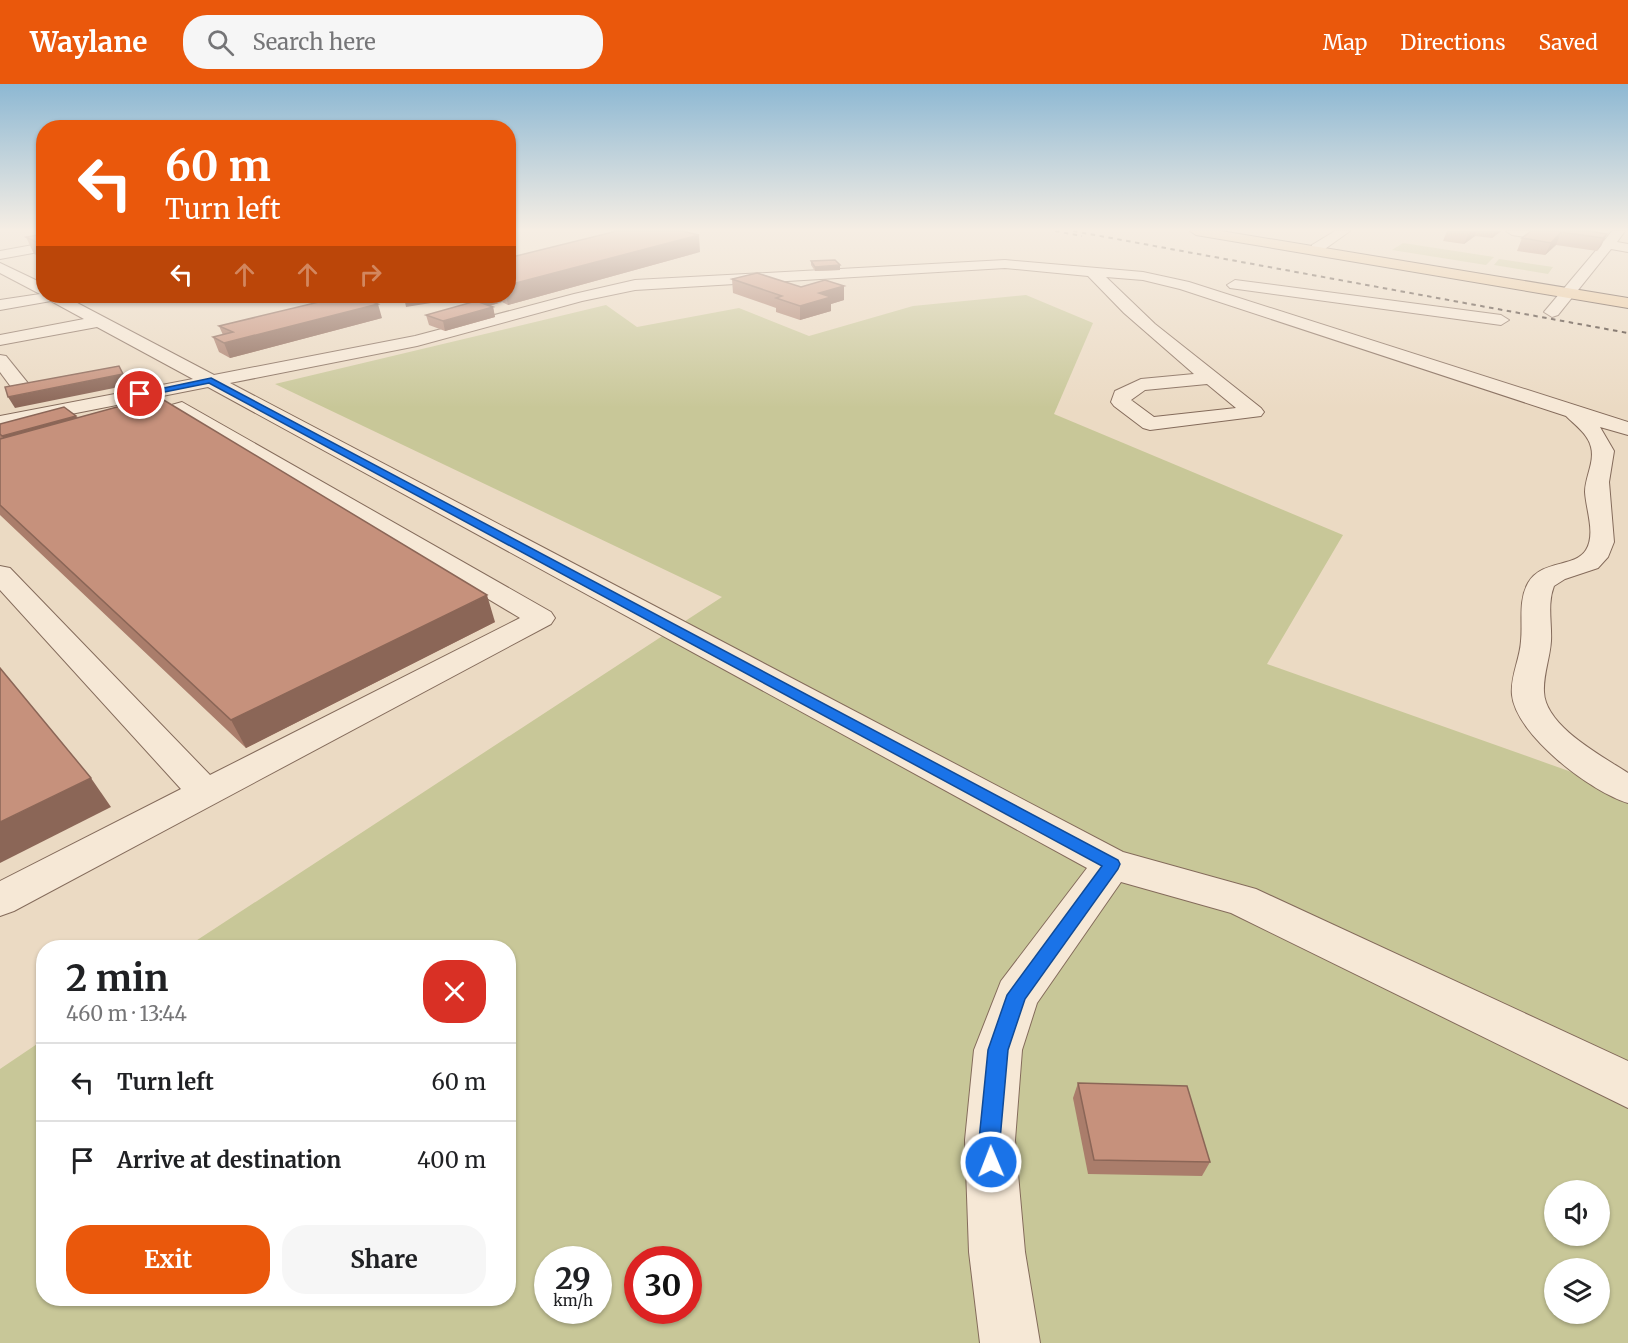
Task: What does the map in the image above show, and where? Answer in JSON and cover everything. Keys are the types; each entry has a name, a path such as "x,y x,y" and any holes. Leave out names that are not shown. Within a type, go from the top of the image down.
{"main road":[{"path":"1561,290 1569,291"},
{"path":"1562,290 1628,301"}],"street":[{"path":"0,422 417,341 559,302 614,290"},
{"path":"1110,290 1134,314 1254,412 1150,424 1121,402 1122,395 1141,385 1212,378"},
{"path":"1200,290 1628,429"},
{"path":"1270,290 1501,320"},
{"path":"1552,312 1569,291"},
{"path":"3,302 36,298"},
{"path":"66,303 1112,864 1242,900 1628,1085"},
{"path":"0,340 101,321"},
{"path":"0,360 24,391"},
{"path":"0,900 541,618 182,408 114,428"},
{"path":"1573,411 1595,434 1603,451 1597,484 1601,541 1599,552 1592,559 1581,566 1556,572 1543,581 1537,593 1536,644 1528,696 1534,714 1550,734 1628,790"},
{"path":"0,574 206,793"},
{"path":"1010,1343 997,1252 990,1140 998,1050 1017,995 1112,864"}],"shaded area":[{"path":"1026,295 1093,323 1054,414 1343,535 1267,664 1628,792 1628,1343 0,1343 0,1069 36,1045 36,1306 516,1306 516,940 197,940 722,597 275,384 606,305 637,327 739,308 809,336 913,306"}],"building":[{"path":"764,290 831,290 819,293 831,297 800,306 776,298 782,296"},
{"path":"315,303 378,304 224,343 213,337 233,332 219,326"},
{"path":"469,303 482,303 493,307 443,321 426,315"},
{"path":"119,366 123,374 8,397 5,387"},
{"path":"157,396 487,595 231,720 0,505 0,439"},
{"path":"64,407 76,416 2,436 0,434 0,424"},
{"path":"0,668 91,778 0,822"},
{"path":"1078,1083 1187,1086 1210,1162 1094,1160"}],"railway":[{"path":"1393,290 1628,333"}],"route":[{"path":"140,394 211,381 1112,864 1017,995 998,1050 990,1140 991,1162"}]}
